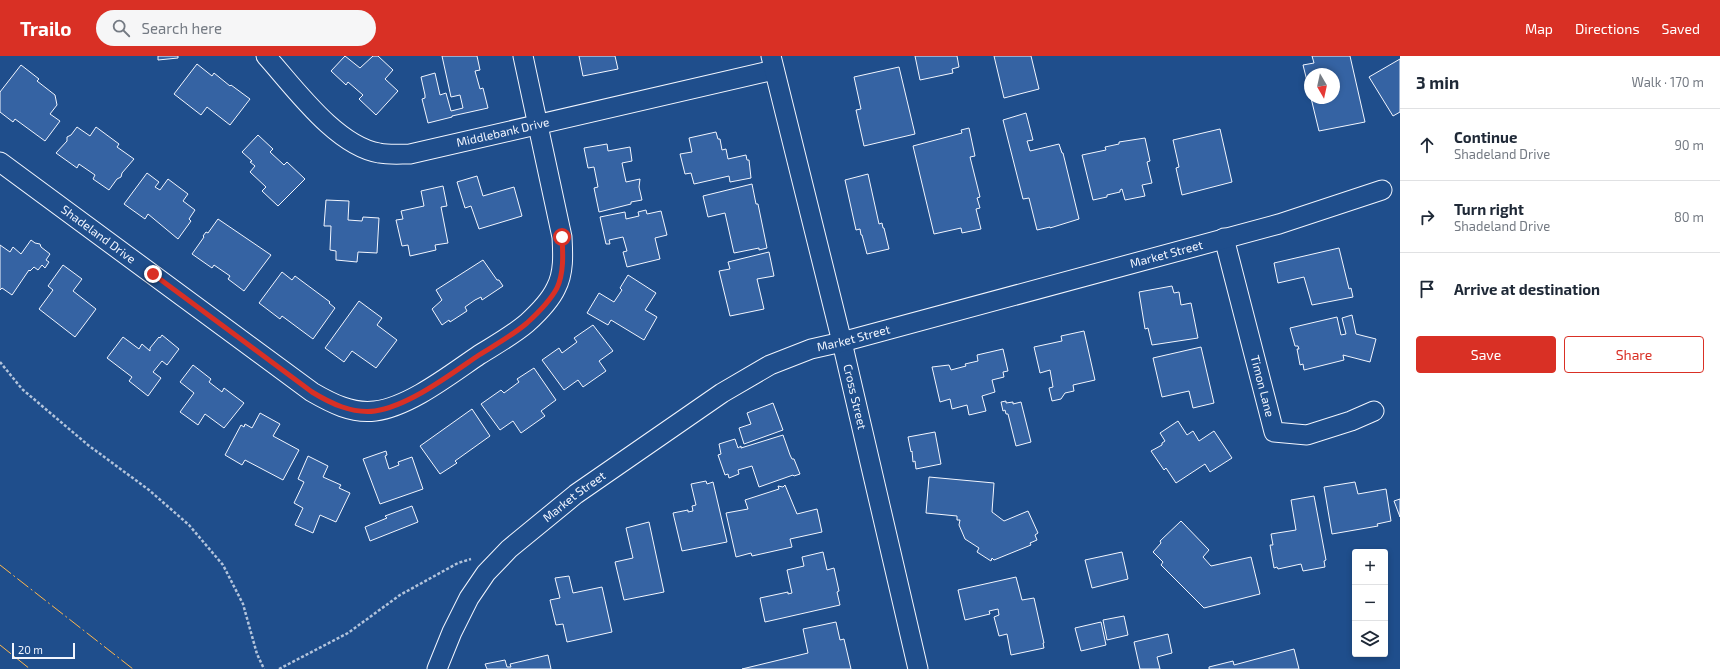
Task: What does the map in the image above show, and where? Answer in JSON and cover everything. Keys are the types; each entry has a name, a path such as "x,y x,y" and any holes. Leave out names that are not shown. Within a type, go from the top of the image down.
{"street":[{"name":"Middlebank Drive","path":"266,56 326,122 352,143 379,153 410,154 539,124 772,63"},
{"name":"Shadeland Drive","path":"0,162 312,392 332,404 374,411 399,404 418,394 526,324 543,308 557,288 563,261 562,237 539,124 523,56"},
{"name":"Cross Street","path":"772,63 842,342 918,669"},
{"name":"Market Street","path":"437,669 452,632 469,598 486,573 508,549 570,498 722,393 770,365 811,349 842,342 1279,224 1382,190"},
{"name":"Timon Lane","path":"1224,238 1274,432 1307,435 1350,421 1374,411"}],"path":[{"path":"0,362 22,389 88,445 149,490 189,525 223,565 243,604 257,654 264,669"},
{"path":"280,669 348,633 400,595 458,563 472,559"}],"building":[{"path":"158,56 178,56 178,58 158,60"},
{"path":"345,56 360,68 373,56 378,56 393,70 385,79 398,91 376,115 359,99 363,95 348,82 346,85 331,71"},
{"path":"442,56 477,56 480,70 475,71 480,89 483,88 488,108 428,123 422,99 425,98 425,95 421,77 435,73 440,95 446,93 451,111 463,108 460,95 451,97"},
{"path":"579,56 615,56 618,69 583,76"},
{"path":"915,56 957,56 959,67 952,69 953,73 920,80"},
{"path":"994,56 1031,56 1039,89 1004,98"},
{"path":"1312,56 1350,56 1365,122 1319,131 1312,104 1340,104 1340,68 1304,69 1303,65 1314,63"},
{"path":"1400,59 1400,112 1393,116 1369,77"},
{"path":"197,64 212,76 214,73 250,99 230,125 207,107 201,115 174,94"},
{"path":"21,65 39,79 37,81 55,95 57,105 50,114 60,121 45,141 15,119 13,122 0,112 0,92"},
{"path":"899,67 915,134 864,146 856,110 861,109 854,77"},
{"path":"1026,113 1033,140 1027,141 1030,151 1059,144 1063,153 1079,219 1050,228 1037,230 1029,198 1023,199 1003,120"},
{"path":"77,127 90,136 96,127 119,144 117,147 134,159 109,190 93,179 95,175 79,164 77,168 56,153 67,141 67,137 71,135"},
{"path":"969,128 975,156 970,157 980,197 977,198 980,208 976,209 981,229 962,233 961,228 934,234 913,146 962,133 961,130"},
{"path":"1220,129 1232,182 1182,195 1176,168 1179,167 1173,140"},
{"path":"716,132 718,139 720,139 722,150 726,149 728,159 746,155 747,160 749,160 751,178 730,182 729,176 694,184 691,173 685,174 680,154 692,152 689,138"},
{"path":"258,135 273,149 270,152 284,165 287,162 305,179 278,206 262,191 266,187 250,172 255,166 250,162 252,161 242,152"},
{"path":"1145,138 1150,161 1147,162 1152,183 1142,185 1145,196 1125,200 1122,189 1120,192 1107,195 1107,197 1093,200 1082,155 1106,150 1105,147 1119,144 1119,142"},
{"path":"607,144 608,151 630,147 632,161 622,163 626,182 640,179 639,187 642,200 599,212 594,188 598,187 594,167 588,168 584,148"},
{"path":"147,173 159,182 155,187 160,190 168,179 188,194 183,201 195,210 189,219 191,221 178,239 148,214 145,219 124,204"},
{"path":"868,174 879,224 882,223 884,228 889,249 867,254 860,229 856,230 845,180"},
{"path":"477,176 483,196 514,187 522,216 479,229 471,206 465,208 457,182"},
{"path":"752,184 756,204 758,204 767,248 734,253 725,213 708,217 703,196"},
{"path":"443,186 447,206 441,207 448,243 435,245 436,250 410,256 408,245 402,246 396,220 403,219 401,211 424,206 421,191"},
{"path":"326,200 349,201 348,220 362,221 363,217 379,218 377,253 358,252 357,262 336,260 336,251 330,250 331,226 324,226"},
{"path":"646,210 647,214 661,211 667,235 655,238 660,259 627,267 623,252 627,251 623,237 609,240 610,244 606,244 600,217 625,212 626,219 639,216 638,212"},
{"path":"218,219 271,255 244,291 228,279 230,276 214,265 212,268 192,254 204,237 203,236 206,232 208,233"},
{"path":"31,240 40,244 41,247 50,254 46,260 49,262 45,268 42,265 38,270 34,267 30,271 29,270 12,295 2,288 0,290 0,245 10,252 13,247 21,254"},
{"path":"1339,248 1349,289 1351,288 1353,297 1312,305 1304,277 1278,283 1274,263"},
{"path":"769,252 774,276 757,279 764,309 730,316 719,271 730,269 728,262"},
{"path":"483,260 503,286 482,300 481,297 475,300 465,307 467,311 450,322 449,320 442,325 432,309 442,300 436,290"},
{"path":"63,265 82,279 73,291 96,309 75,337 39,309 53,290 48,286"},
{"path":"282,272 292,280 295,276 330,302 329,303 335,308 313,339 282,316 280,319 259,303"},
{"path":"628,275 656,293 645,310 657,317 644,340 611,320 608,325 587,313 599,293 614,302 622,290 620,288"},
{"path":"1172,286 1174,293 1179,292 1181,305 1191,303 1198,338 1152,345 1148,328 1145,329 1139,292"},
{"path":"359,301 382,318 377,325 397,340 376,368 352,351 344,362 325,348"},
{"path":"1352,315 1356,334 1376,339 1370,362 1343,355 1344,360 1304,370 1303,364 1300,365 1297,349 1299,349 1298,346 1295,346 1290,328 1337,317 1341,335 1346,334 1342,318"},
{"path":"593,325 613,351 599,361 606,371 583,387 578,380 564,390 542,360 559,348 562,353 577,342 574,338"},
{"path":"1084,331 1095,380 1073,385 1074,391 1065,393 1061,399 1052,401 1049,388 1053,387 1050,370 1040,373 1034,347 1062,341 1061,336"},
{"path":"162,335 179,349 167,365 162,361 153,372 161,378 148,396 129,381 132,377 107,358 123,337 139,349 142,344 150,351 150,348"},
{"path":"1201,347 1214,403 1193,408 1189,391 1162,397 1153,358"},
{"path":"1003,349 1008,371 1003,372 1004,377 992,380 995,392 982,396 986,411 969,415 967,405 952,409 950,399 940,402 932,367 949,365 951,370 966,366 965,364 978,361 977,355"},
{"path":"193,365 211,379 209,382 222,392 224,388 244,403 224,428 205,414 198,425 180,412 194,393 180,382"},
{"path":"534,368 556,400 541,411 545,416 521,433 513,421 500,430 481,404 501,390 504,393 519,382 517,379"},
{"path":"1006,401 1006,403 1013,402 1013,404 1021,402 1031,442 1016,446 1008,414 1006,414 1005,410 1003,411 1001,402"},
{"path":"773,403 783,430 744,444 739,428 751,424 747,413"},
{"path":"472,409 490,436 455,461 457,463 440,474 420,446"},
{"path":"260,413 280,424 273,436 299,450 283,480 245,460 242,465 225,455 241,425 244,427 245,424 252,428"},
{"path":"1178,421 1187,435 1193,431 1199,441 1214,431 1232,458 1210,472 1205,464 1176,483 1166,468 1164,470 1151,451 1162,445 1165,441 1160,433"},
{"path":"935,432 941,464 916,469 915,461 913,462 908,437"},
{"path":"783,435 790,455 792,459 794,459 800,474 759,487 752,466 738,470 739,474 729,478 728,474 725,475 718,455 721,454 719,444 735,439 738,448 741,446 741,448"},
{"path":"386,451 387,455 385,456 389,469 399,465 398,462 412,457 423,489 380,504 363,459"},
{"path":"308,456 328,466 323,477 341,485 339,488 350,493 336,522 320,515 313,533 295,525 303,508 294,503 304,482 298,479"},
{"path":"929,477 994,483 992,512 1004,521 1028,511 1038,533 1035,535 1037,540 1030,543 1031,545 994,560 992,558 991,561 977,552 979,548 965,539 959,525 960,520 957,520 957,516 926,513"},
{"path":"706,481 707,484 713,482 727,542 682,551 673,513 688,510 688,512 693,511 692,506 696,505 691,484"},
{"path":"1355,482 1358,494 1386,489 1391,521 1377,524 1378,526 1332,534 1324,487"},
{"path":"785,485 797,514 817,509 822,532 790,539 792,547 752,556 751,553 736,557 726,513 748,509 745,500 779,489 778,486 783,487"},
{"path":"1314,496 1326,560 1324,561 1325,567 1303,571 1301,564 1278,569 1277,567 1274,568 1270,545 1273,545 1271,534 1296,530 1291,500"},
{"path":"1400,499 1400,517 1394,501"},
{"path":"412,506 418,522 370,541 365,527 387,518 385,516"},
{"path":"1181,521 1209,550 1203,557 1211,566 1251,557 1260,594 1204,608 1161,565 1163,562 1153,552 1161,543 1160,541"},
{"path":"649,522 664,592 624,600 615,562 633,558 626,528"},
{"path":"823,552 827,570 834,568 839,591 837,592 840,605 765,622 760,598 788,592 788,594 792,593 787,570 804,566 802,557"},
{"path":"1122,552 1128,579 1092,588 1085,560"},
{"path":"569,576 573,593 602,587 612,632 567,642 563,624 556,625 550,600 560,598 555,578"},
{"path":"1016,577 1022,600 1034,598 1044,648 1011,655 1007,634 999,636 994,617 999,615 998,609 989,611 990,614 965,620 958,590"},
{"path":"1124,616 1128,635 1107,640 1103,620"},
{"path":"836,622 840,640 844,639 851,669 742,669 808,653 803,629"},
{"path":"1101,622 1106,645 1081,651 1075,628"},
{"path":"1168,634 1172,653 1157,657 1160,669 1140,669 1134,642"},
{"path":"1294,649 1299,669 1209,669 1209,667 1233,661 1234,665"},
{"path":"548,655 551,669 487,669 485,664 505,660 507,667 511,667 510,664"}],"power":[{"path":"0,565 133,669"},
{"path":"0,645 30,669"}],"route":[{"path":"153,274 312,392 332,404 349,409 374,411 399,404 418,394 526,324 543,308 557,288 563,261 562,237"}]}
